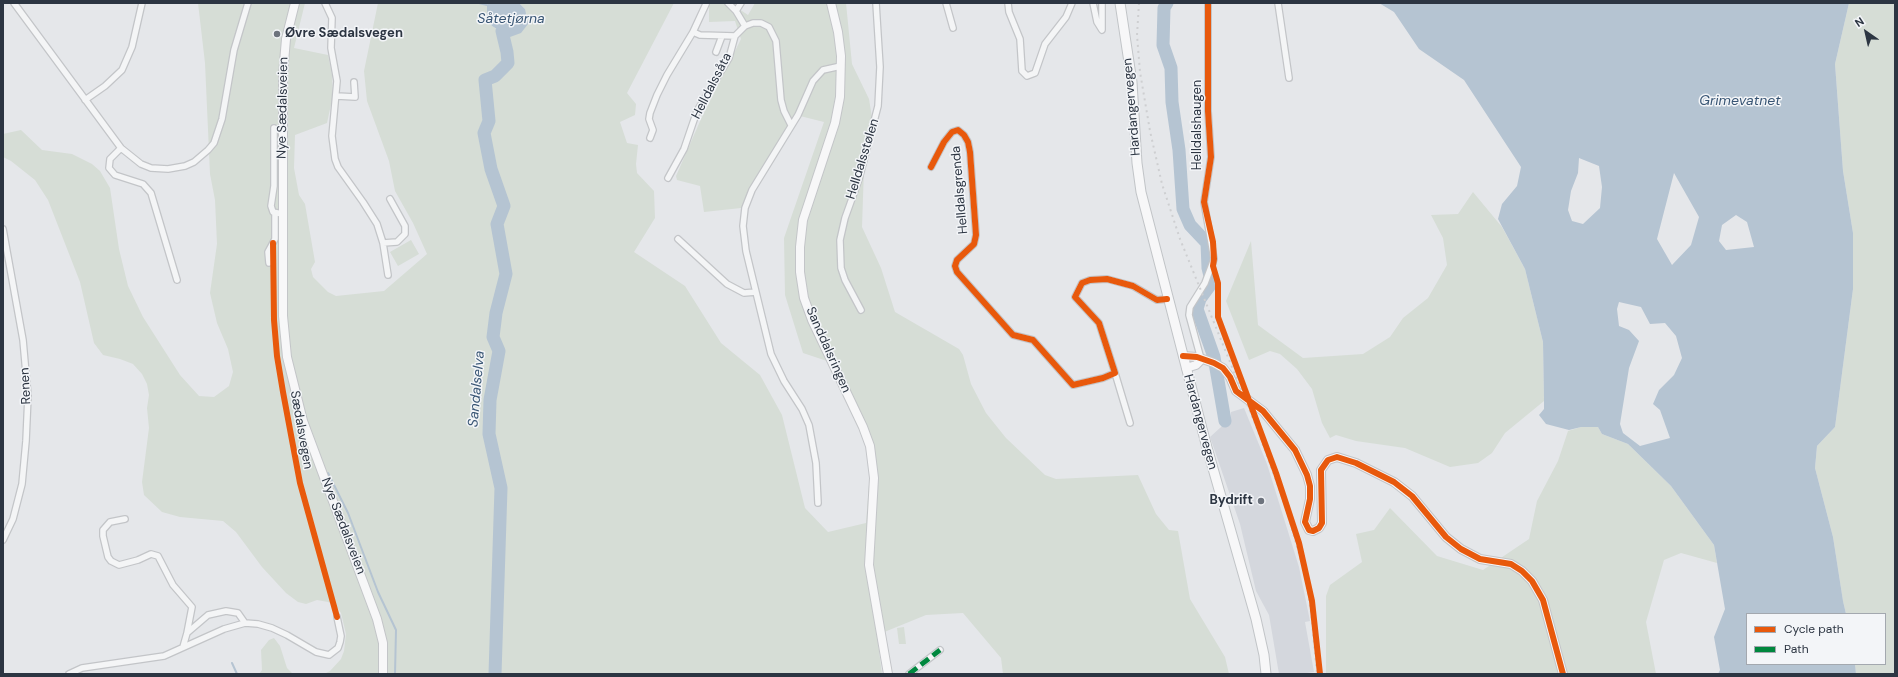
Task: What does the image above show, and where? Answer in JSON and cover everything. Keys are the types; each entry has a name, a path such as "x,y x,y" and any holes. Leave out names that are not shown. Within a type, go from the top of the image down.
{"main road":[{"name":"Nye Sædalsveien","path":"295,3 286,39 283,74 279,214 283,316 290,376 314,452 377,619 383,643 383,674"},
{"name":"Sanddalsringen","path":"831,3 838,32 841,66 840,97 835,123 804,220 800,246 800,272 804,298 812,320 863,426 871,451 874,478 868,554 869,570 888,674"},
{"name":"Hardangervegen","path":"1120,3 1132,82 1136,163 1141,192 1186,368 1256,619 1264,655 1266,674"},
{"path":"1183,356 1197,357 1204,361 1219,365 1230,377 1236,391 1263,411 1298,454 1310,486 1310,498 1305,522 1309,530 1313,531 1319,528 1322,523 1321,470 1328,460 1337,457 1348,460 1386,477 1412,496 1446,537 1461,549 1480,559 1511,564 1526,574 1543,600 1563,674"},
{"path":"1186,368 1204,361"}],"street":[{"path":"14,3 122,148 138,162 158,169 185,166 194,162 208,150 218,133 234,50 248,3"},
{"path":"85,100 122,70 132,47 142,3"},
{"path":"325,3 332,18 331,48 336,69 337,96 332,136 336,159 344,177 371,213 383,243 388,275"},
{"path":"728,3 736,11 745,26 753,23 762,23 769,27 773,33 776,42 781,100 784,111 791,125"},
{"path":"736,11 741,3"},
{"name":"Helldalsstølen","path":"861,310 845,280 841,268 840,240 845,218 859,179 878,106 880,67 876,3"},
{"path":"946,3 953,28"},
{"path":"1008,3 1009,12 1020,39 1022,71 1027,76 1035,73 1045,44 1066,17 1072,3"},
{"path":"1093,3 1097,22 1102,30 1102,3"},
{"name":"Helldalshaugen","path":"1204,361 1189,315 1194,299 1212,269 1214,259 1204,202 1211,157 1208,110 1208,3"},
{"path":"1278,3 1289,78"},
{"path":"650,138 653,130 649,119 657,95 667,75 693,32 706,4"},
{"name":"Helldalssåta","path":"668,178 684,150 697,111 729,58 735,36 745,26"},
{"name":"Helldalssåta","path":"693,32 700,34 735,36"},
{"name":"Helldalssåta","path":"716,52 722,36"},
{"path":"818,503 816,463 809,425 802,409 784,381 771,354 744,240 743,226 746,208 752,190 791,125 818,75 829,67 841,66"},
{"path":"337,96 355,97 354,82"},
{"name":"Nye Sædalsveien","path":"269,263 268,252 275,239 279,214 271,210 274,186 274,128"},
{"name":"Helldalsgrenda","path":"931,167 944,142 952,132 958,130 964,135 968,142 970,152 976,235 974,244 957,260 955,266 957,272 1013,335 1033,340 1073,385 1103,378 1115,372"},
{"path":"122,148 110,159 110,168 115,175 143,184 151,193 177,280"},
{"path":"383,243 397,242 405,234 405,226 390,198"},
{"name":"Renen","path":"3,230 23,340 28,403 22,484 13,519 3,540"},
{"path":"678,239 727,284 744,293 756,292"},
{"path":"1130,423 1099,323 1075,297 1082,283 1090,280 1107,278 1133,286 1157,300 1168,299"},
{"path":"124,519 110,522 103,530 108,557 111,561 119,565 138,560 151,554 158,556 173,585 192,607 183,647"},
{"path":"187,633 202,618 217,612 226,611 238,613 245,623"},
{"path":"69,674 82,668 164,656 224,629 245,623 258,624 272,628 316,652 329,655 338,648 340,642 341,636 338,617"},
{"path":"909,674 940,650"}],"shaded area":[{"path":"198,3 305,3 294,48 328,55 332,75 333,95 327,123 295,135 294,168 299,195 305,204 315,262 311,269 313,277 328,292 336,296 384,291 427,254 413,223 395,191 389,161 367,101 364,71 378,3 489,3 487,5 492,26 510,37 525,9 519,3 674,3 627,93 636,104 635,115 620,122 627,143 638,145 636,164 637,173 654,191 655,218 634,252 685,286 721,343 760,375 782,415 805,508 828,532 866,523 872,445 827,361 803,353 785,295 784,238 824,122 800,116 741,208 704,212 700,186 677,180 676,176 701,119 741,39 735,21 709,22 709,3 730,3 748,15 755,3 846,3 852,64 869,99 874,130 864,168 862,227 881,268 895,312 959,349 963,355 971,384 986,413 1006,438 1045,475 1056,479 1138,475 1156,514 1169,530 1178,531 1190,599 1225,657 1229,674 1003,674 1001,658 963,613 926,615 877,635 882,674 324,674 330,671 341,659 344,651 346,634 341,613 336,606 328,602 317,600 306,604 298,602 286,593 262,567 236,532 223,521 180,517 162,512 144,495 142,482 149,428 147,408 149,395 147,384 142,374 133,364 103,355 94,343 80,282 48,200 35,180 11,161 3,157 3,134 21,130 42,150 72,154 92,164 100,171 110,188 119,249 128,286 143,317 180,375 199,396 214,397 229,386 233,372 228,349 217,323 210,293 217,244 215,200 210,174 205,63"},
{"path":"1849,3 1895,3 1895,674 1856,674 1855,665 1886,665 1886,613 1846,613 1833,537 1815,468 1817,446 1835,427 1853,289 1853,233 1843,171 1835,64"},
{"path":"1473,192 1502,227 1525,269 1543,342 1544,401 1505,433 1492,453 1478,463 1450,467 1405,448 1356,441 1336,435 1330,438 1322,423 1312,389 1297,369 1280,354 1270,351 1249,360 1226,301 1251,241 1258,325 1303,358 1363,354 1390,337 1403,318 1428,298 1447,265 1443,238 1431,215 1458,214"},
{"path":"411,240 419,254 398,266 390,252"},
{"path":"1244,408 1267,464 1299,567 1310,621 1305,622 1314,672 1279,674 1269,615 1256,591 1240,524 1210,437 1231,418 1231,412"},
{"path":"1581,427 1598,427 1602,434 1628,444 1671,486 1714,545 1717,563 1681,553 1664,560 1646,622 1656,674 1326,674 1326,596 1330,585 1362,562 1356,534 1374,530 1390,508 1437,556 1483,570 1529,539 1537,501 1558,461 1568,431"},
{"path":"904,627 906,644 899,644 897,628"},
{"path":"274,638 280,646 287,668 293,674 259,674 262,670 261,650 269,640"}],"water":[{"name":"Såtetjørna","path":"489,3 519,3 525,9 528,24 521,33 510,37 492,26 487,17 487,5"},
{"name":"Grimevatnet","path":"1379,3 1849,3 1835,64 1843,171 1853,233 1853,289 1835,427 1817,446 1815,468 1833,537 1846,613 1746,613 1746,665 1855,665 1856,674 1718,674 1720,670 1714,637 1725,609 1714,545 1671,486 1628,444 1602,434 1598,427 1581,427 1569,430 1546,424 1539,415 1544,409 1543,342 1525,269 1498,219 1502,204 1517,186 1521,167 1464,80 1419,49 1394,12","holes":["1579,158 1599,166 1602,187 1600,208 1583,224 1572,221 1568,210 1571,191 1578,173","1674,173 1699,217 1691,245 1672,265 1657,239","1736,215 1747,222 1754,247 1726,250 1719,241 1722,225","1619,302 1641,307 1650,324 1665,323 1676,336 1682,358 1674,375 1659,390 1653,404 1660,410 1670,438 1640,446 1623,433 1620,424 1629,368 1639,341 1629,330 1619,326 1617,309"]}],"waterway":[{"path":"479,3 487,5"},
{"path":"1167,3 1164,8 1163,45 1171,68 1172,102 1179,150 1183,209 1190,225 1207,243 1208,268 1211,284 1200,299 1197,309 1214,357 1225,421"},
{"name":"Sandalselva","path":"495,674 501,488 489,434 490,400 499,351 493,337 496,313 506,274 497,224 504,206 491,169 484,133 489,121 485,80 495,76 508,63 502,31"},
{"path":"328,473 348,513 378,592 396,630 395,674"},
{"path":"232,663 237,674"}],"railway":[{"path":"1139,3 1137,35 1140,72 1150,131 1162,184 1180,239 1256,426 1286,508 1305,575 1311,612 1317,674"}],"marked path":[{"path":"909,674 940,650"}],"cycle path":[{"path":"1208,3 1208,111 1211,157 1204,202 1213,242 1213,266 1218,283 1218,317 1276,473 1299,543 1312,601 1320,674"},
{"path":"931,167 944,142 952,132 958,130 964,135 968,142 970,152 976,235 974,244 957,260 955,266 957,272 1013,335 1033,340 1073,385 1103,378 1115,373 1099,323 1075,297 1082,283 1090,280 1107,279 1133,286 1157,300 1167,299"},
{"name":"Sædalsvegen","path":"273,243 274,320 277,356 283,392 300,483 337,617"},
{"path":"1183,356 1197,357 1223,368 1230,377 1236,391 1263,411 1295,450 1307,475 1310,486 1310,499 1305,522 1309,530 1313,531 1319,528 1322,523 1321,470 1328,460 1337,457 1356,463 1394,482 1412,496 1446,537 1461,549 1480,559 1511,564 1522,571 1532,581 1543,600 1563,674"}],"place":[{"name":"Øvre Sædalsvegen","path":"277,34"},
{"name":"Bydrift","path":"1261,501"}]}
